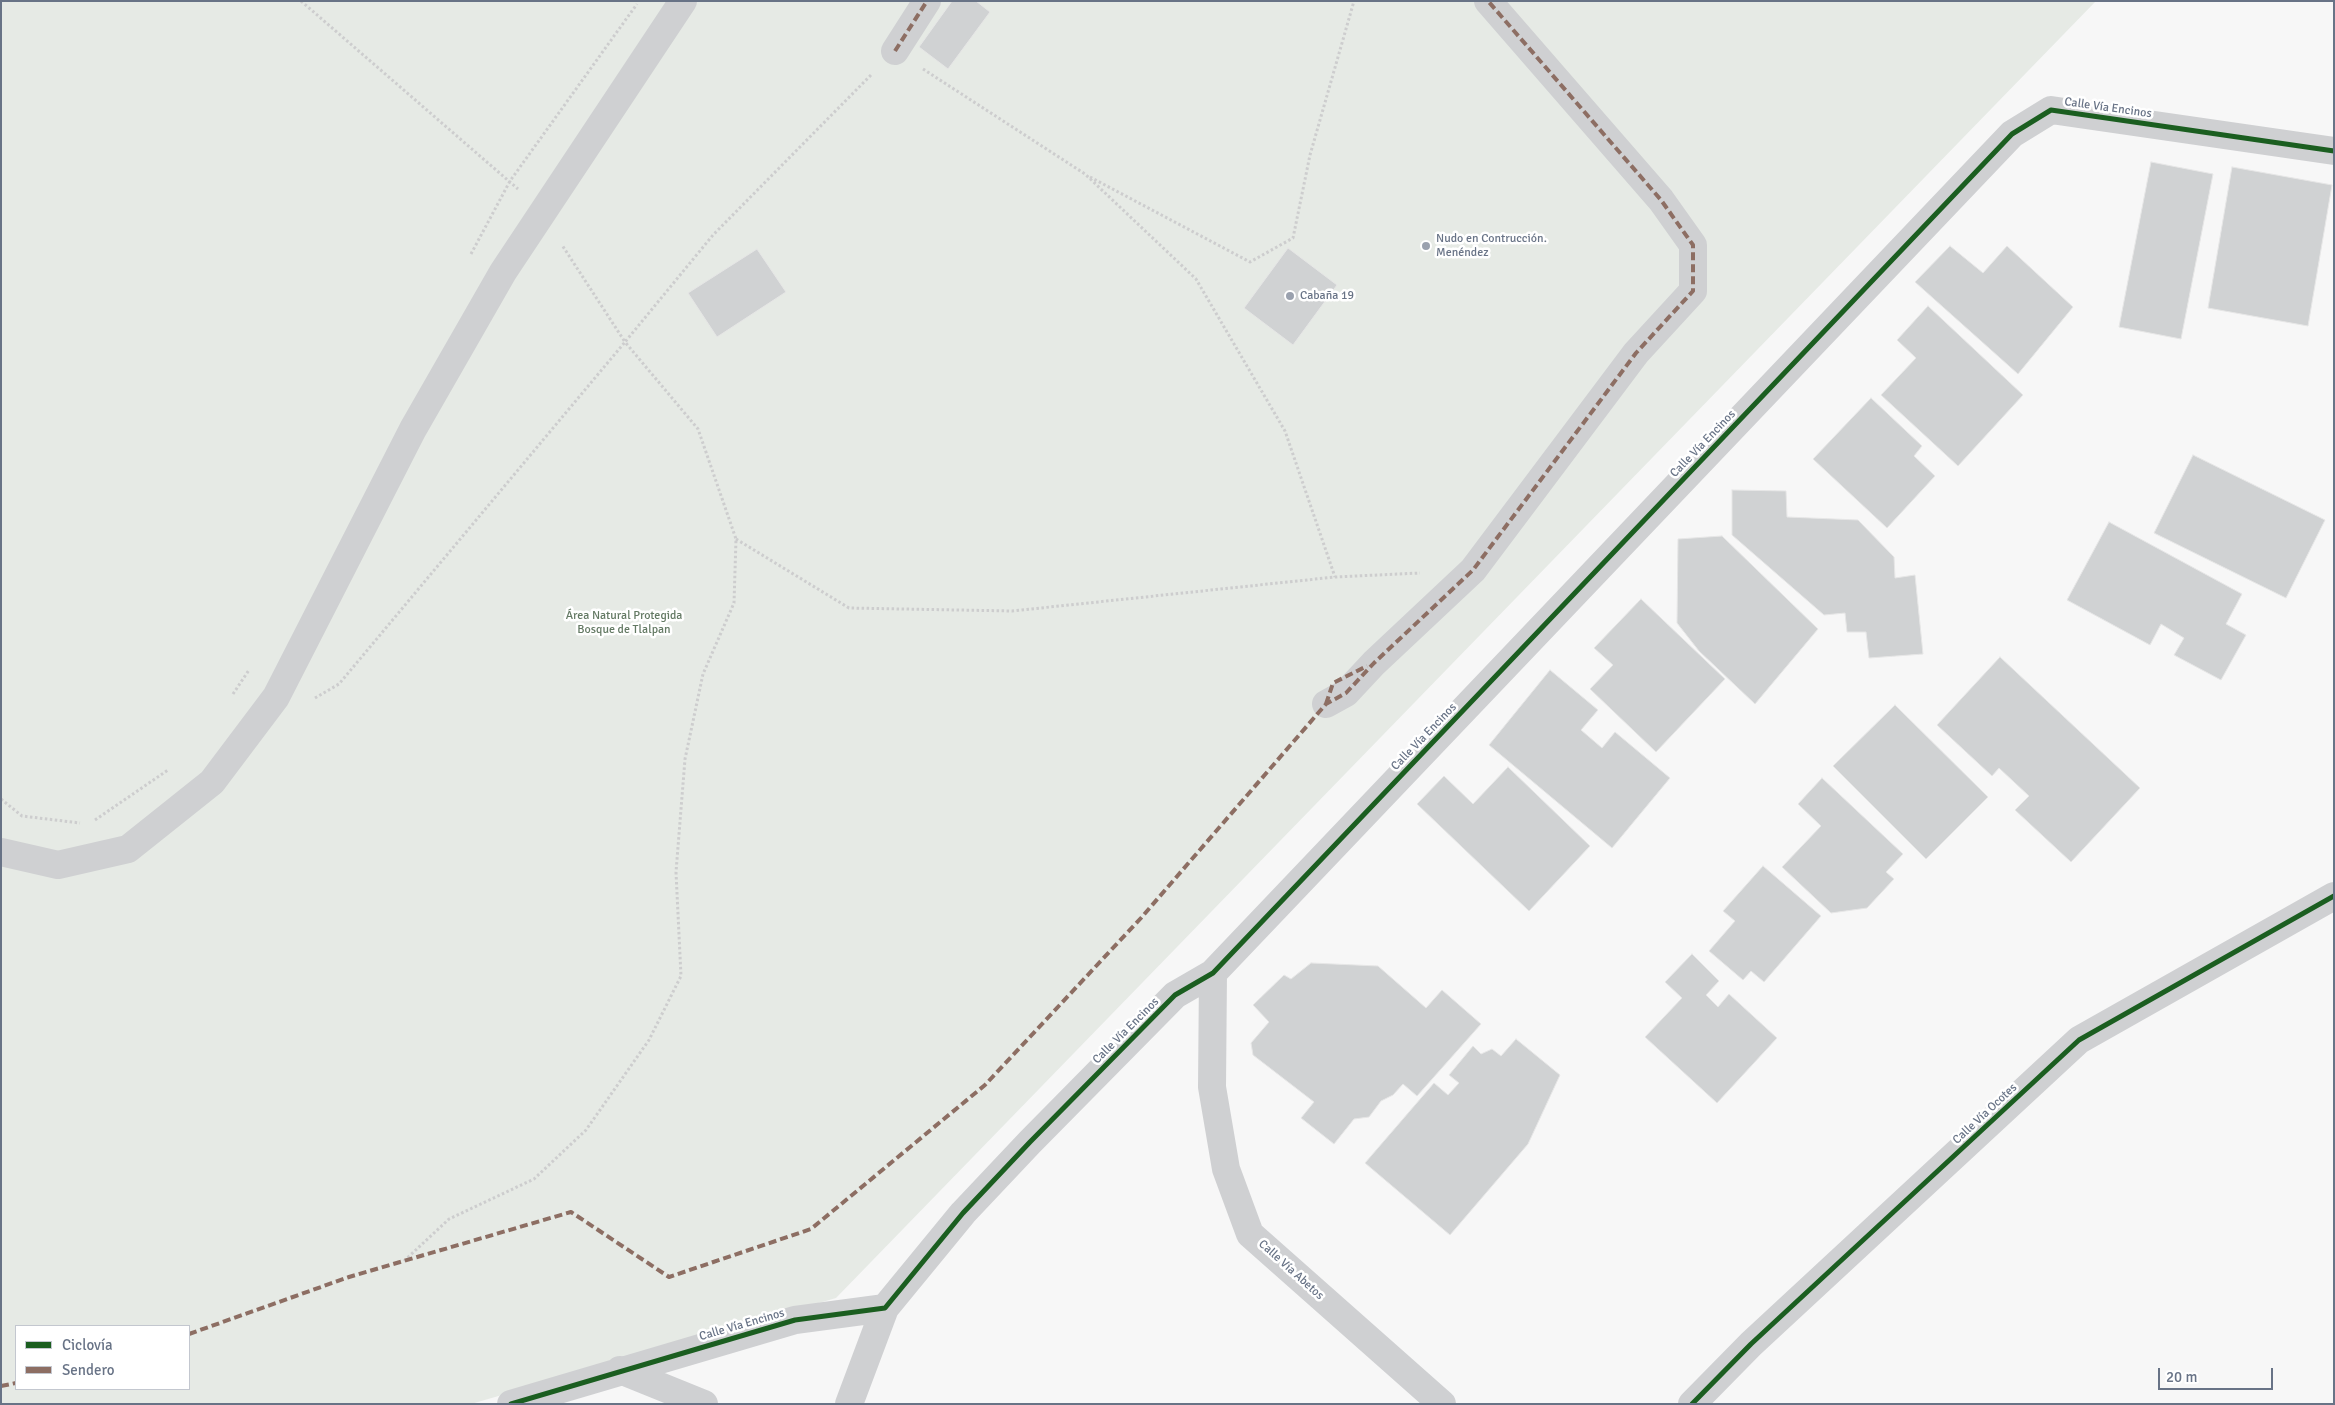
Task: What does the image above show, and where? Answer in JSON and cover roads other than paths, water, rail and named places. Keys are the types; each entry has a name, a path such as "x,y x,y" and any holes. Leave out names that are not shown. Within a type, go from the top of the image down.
{"street":[{"path":"1,852 58,865 128,849 212,782 276,697 413,430 502,272 683,1"},
{"path":"895,51 927,1"},
{"path":"1374,662 1474,570 1636,353 1693,291 1693,245 1672,215 1488,1"},
{"name":"Calle Vía Encinos","path":"511,1404 620,1370 795,1320 885,1308 963,1213 1030,1142 1175,995 1213,973 2012,134 2051,110 2334,151"},
{"name":"Calle Vía Ocotes","path":"1692,1404 1750,1344 2079,1040 2334,896"},
{"name":"Calle Vía Abetos","path":"1213,973 1212,1087 1226,1169 1250,1234 1442,1404"},
{"path":"849,1404 885,1308"},
{"path":"620,1370 704,1404"}],"place":[{"name":"Nudo en Contrucción. Menéndez","path":"1426,246"},
{"name":"Cabaña 19","path":"1290,296"}],"park label":[{"name":"Área Natural Protegida Bosque de Tlalpan","path":"624,623"}]}
